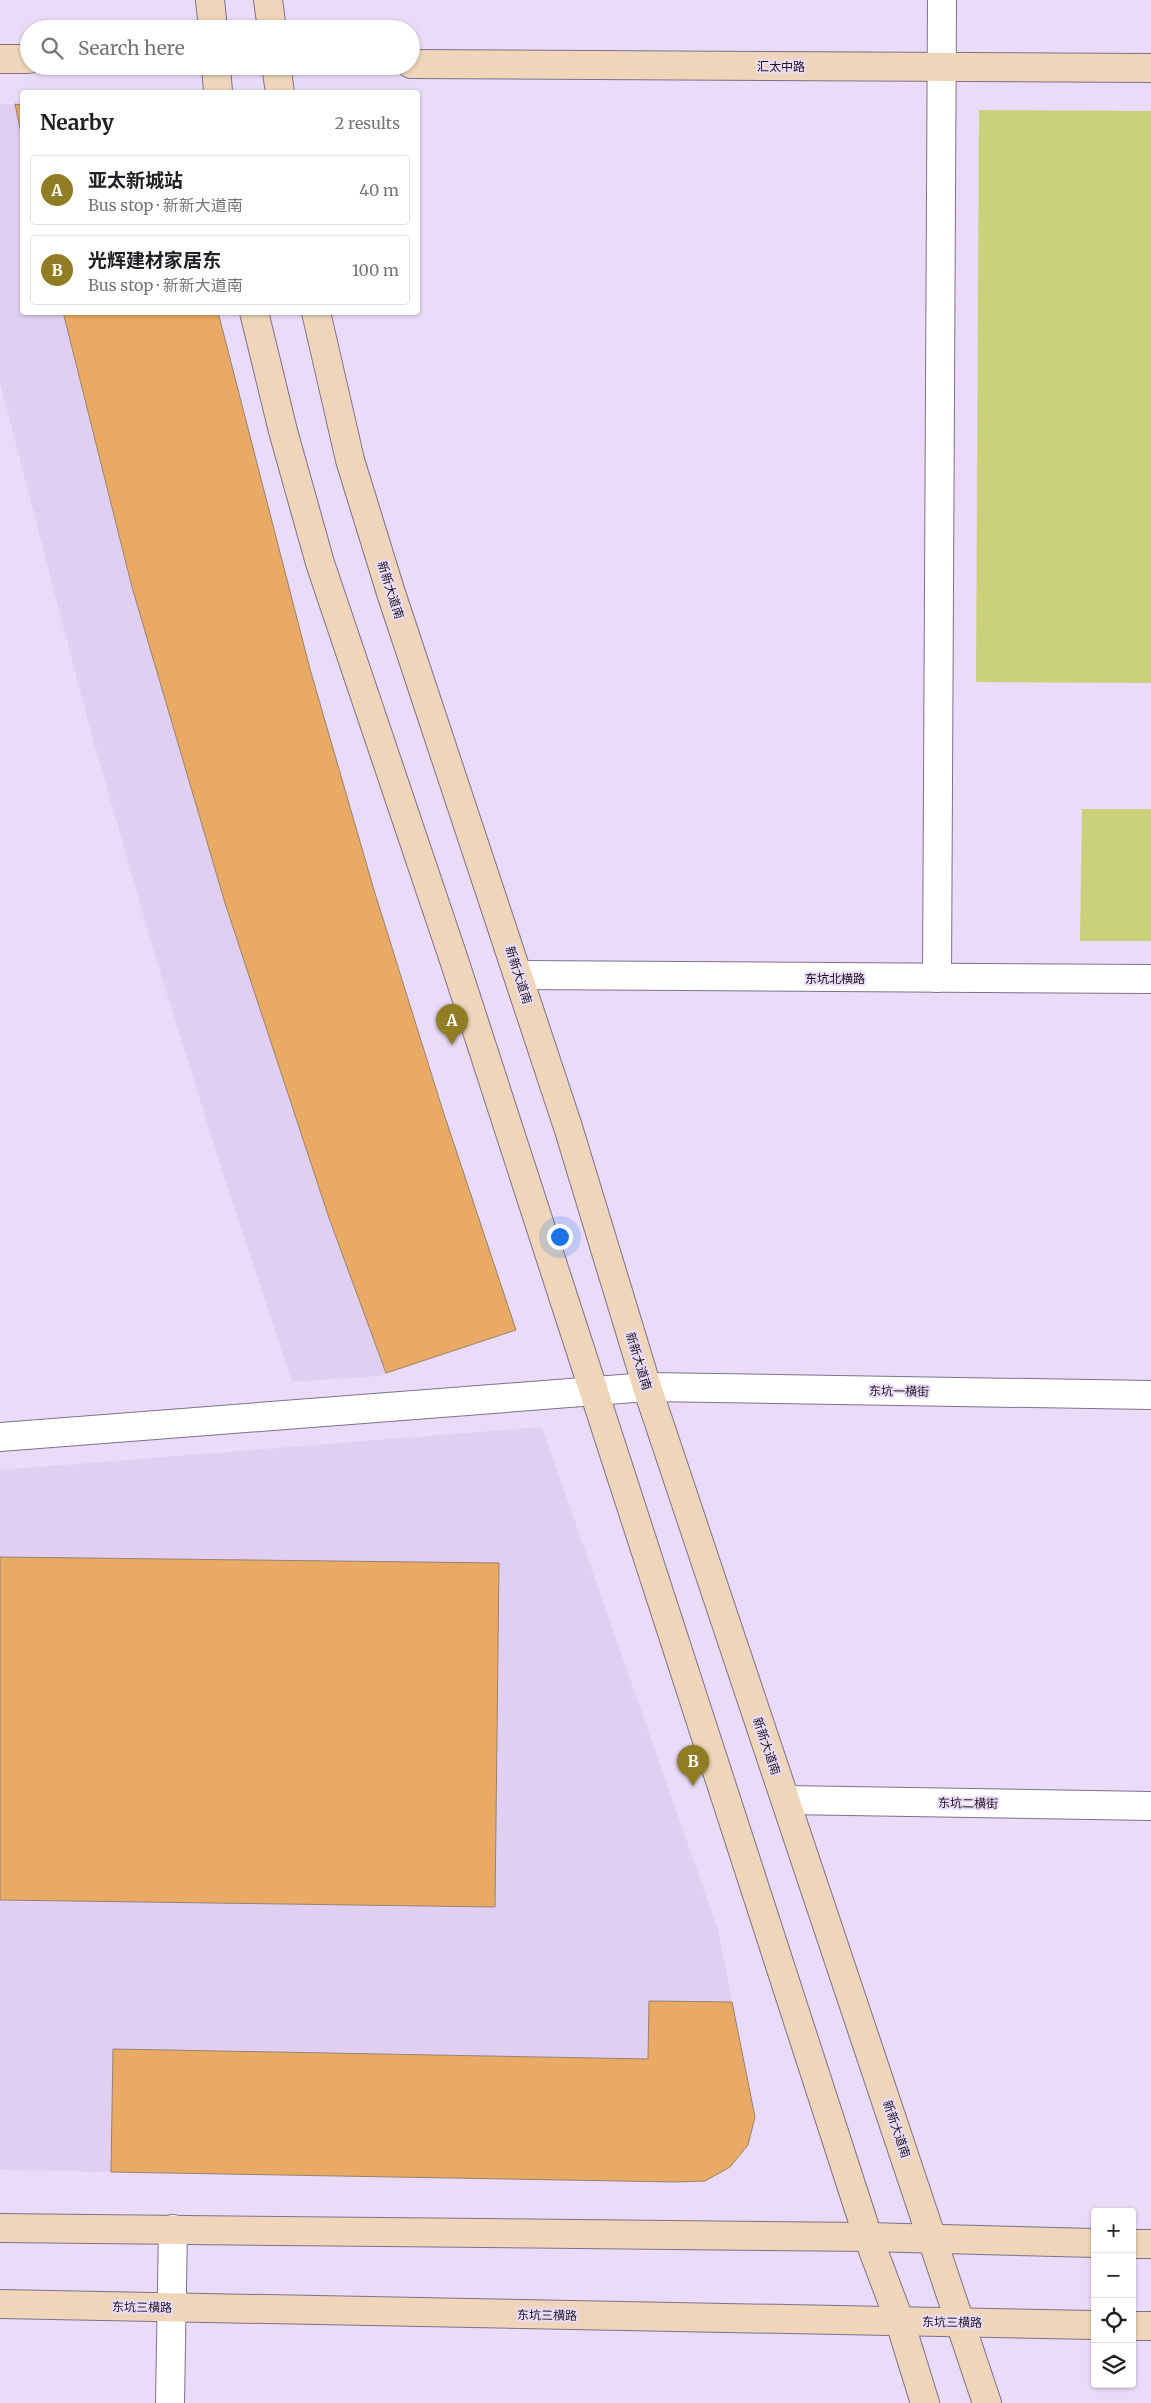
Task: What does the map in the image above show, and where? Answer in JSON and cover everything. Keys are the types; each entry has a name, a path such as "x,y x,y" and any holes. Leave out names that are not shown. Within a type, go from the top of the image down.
{"street":[{"path":"210,0 212,20"},
{"path":"268,0 271,20"},
{"path":"937,978 942,0"},
{"path":"0,59 20,60"},
{"name":"汇太中路","path":"420,64 1151,68"},
{"path":"217,75 218,90"},
{"path":"277,75 280,90"},
{"path":"255,315 283,431 320,562 454,960 868,2237 900,2322 925,2403"},
{"name":"新新大道南","path":"317,315 350,460 392,593 568,1127 647,1387 987,2403"},
{"name":"东坑北横路","path":"519,975 1151,979"},
{"name":"东坑一横街","path":"0,1437 647,1387 1151,1395"},
{"name":"东坑二横街","path":"786,1800 1151,1806"},
{"path":"0,2228 868,2237 1091,2243"},
{"path":"170,2403 173,2229"},
{"path":"1136,2244 1151,2244"},
{"name":"东坑三横路","path":"0,2304 1091,2325"},
{"path":"1136,2326 1151,2326"}],"shaded area":[{"path":"0,104 20,105 20,315 219,315 310,669 374,890 443,1111 516,1330 379,1376 292,1382 225,1180 155,955 90,729 0,383"},
{"path":"542,1427 718,1930 755,2117 748,2145 730,2167 705,2181 676,2182 0,2170 0,1470"}],"green space":[{"path":"979,110 1151,111 1151,683 976,682"},
{"path":"1082,809 1151,809 1151,941 1080,941"}],"building":[{"path":"15,104 20,105 20,128"},
{"path":"64,315 219,315 310,669 374,890 443,1111 516,1330 386,1373 329,1218 225,903 132,587"},
{"path":"0,1557 499,1563 495,1907 0,1900"},
{"path":"649,2001 732,2002 755,2117 748,2145 730,2167 705,2181 111,2172 113,2049 648,2059"}],"place":[{"name":"亚太新城站","path":"452,1045"},
{"name":"光辉建材家居东","path":"693,1786"}]}
